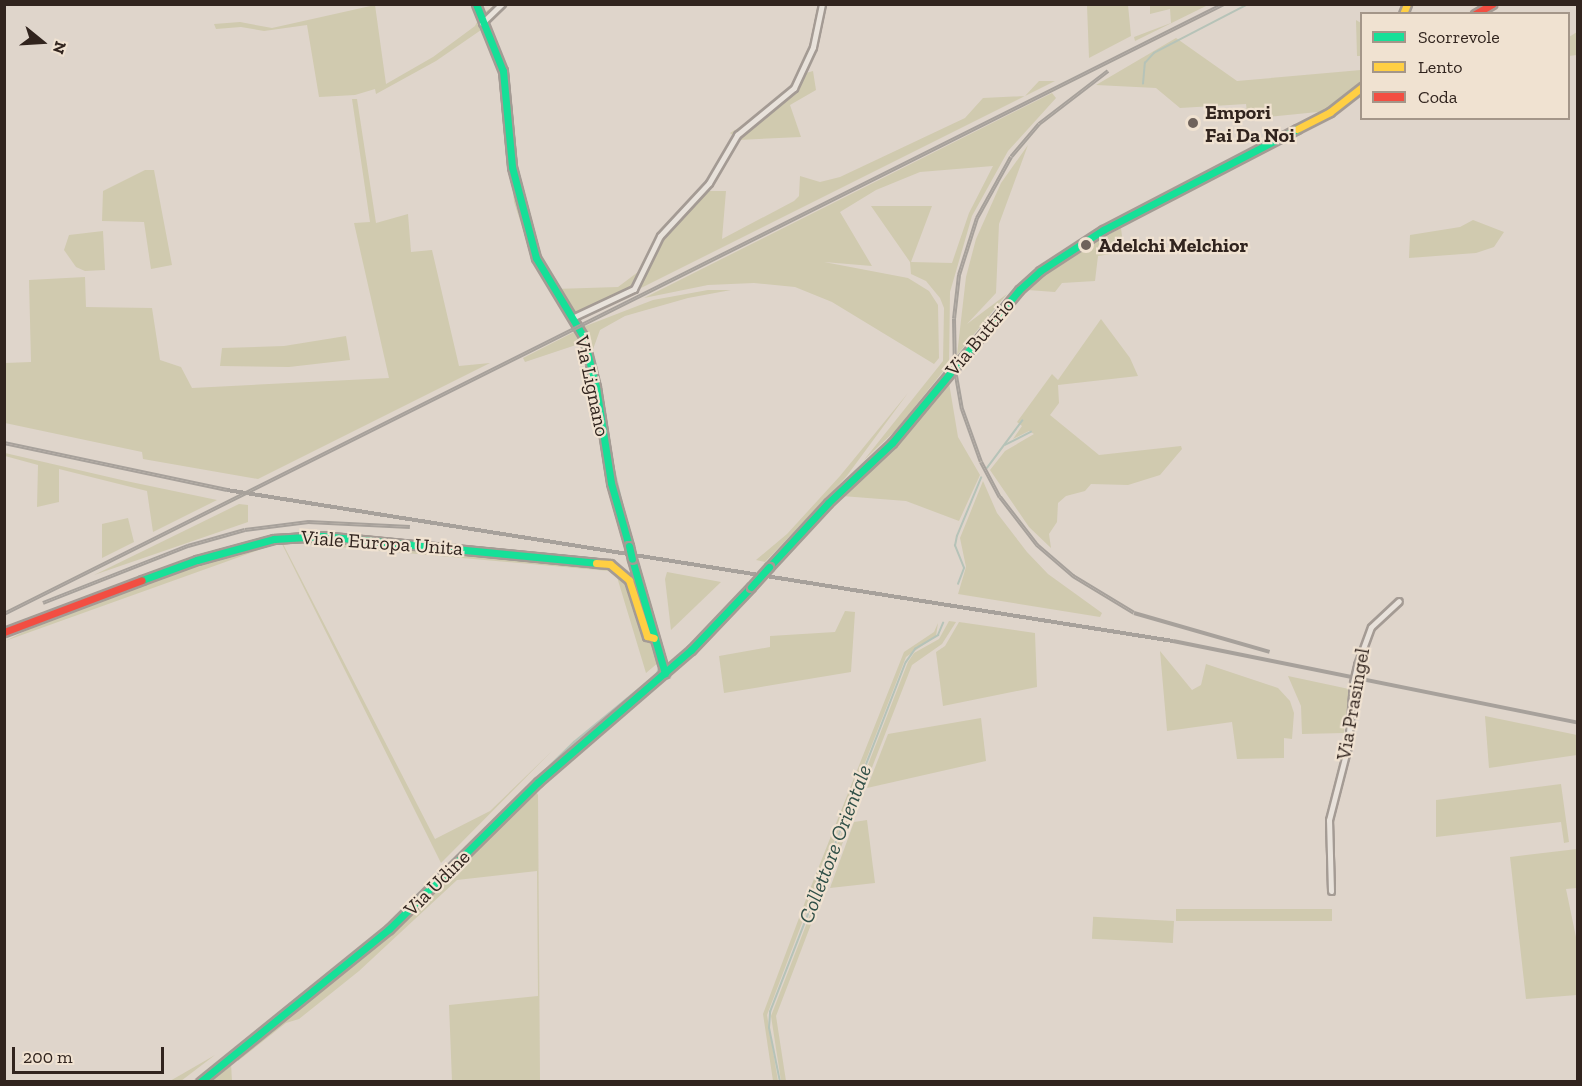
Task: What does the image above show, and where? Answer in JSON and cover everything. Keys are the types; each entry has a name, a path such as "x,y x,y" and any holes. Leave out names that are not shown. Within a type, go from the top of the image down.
{"street":[{"name":"Via Lignano","path":"476,4 503,71 512,166 536,258 545,278 574,317 590,359 611,483 665,673"},
{"path":"482,22 502,4"},
{"path":"574,317 634,289 660,236 709,183 737,135 794,88 813,47 822,4"},
{"path":"1478,12 1492,4"},
{"name":"Via Buttrio","path":"665,673 892,443 1027,282 1068,250 1329,112 1360,89"},
{"name":"Viale Europa Unita","path":"4,632 207,557 274,539 322,536 614,566 629,580 647,636 654,638"},
{"name":"Via Prasingel","path":"1331,891 1329,820 1348,746 1353,683 1357,665 1371,627 1399,601"},
{"name":"Via Udine","path":"200,1082 389,929 538,782 665,673"}],"shaded area":[{"path":"1150,4 1208,5 1135,41 1134,37 1171,23 1170,9 1150,14"},
{"path":"375,5 386,84 433,57 475,26 478,20 473,5 481,5 485,12 495,5 509,5 487,24 508,74 518,182 535,233 537,252 530,251 514,202 503,78 481,30 436,61 376,94 375,89 355,95 319,97 307,25 264,31 241,27 216,29 214,24 240,22 272,28"},
{"path":"1087,5 1128,5 1131,36 1089,58"},
{"path":"1356,20 1360,22 1360,56 1357,56"},
{"path":"1577,32 1577,55 1570,56 1570,36"},
{"path":"1176,38 1237,81 1360,70 1360,84 1328,111 1248,119 1246,104 1180,108 1156,88 1096,85"},
{"path":"813,71 816,90 790,105 801,137 738,140 730,133 788,98 806,73"},
{"path":"1039,81 1055,81 1025,96"},
{"path":"1052,93 1056,98 1008,151 972,216 950,292 949,364 896,430 864,460 943,361 944,308 940,298 926,281 911,274 910,262 871,206 932,206 911,262 952,263 969,213 993,166 920,172 876,190 840,212 872,266 824,262 908,278 929,291 938,305 939,358 934,364 832,302 795,287 754,283 708,285 644,298"},
{"path":"1025,96 579,319 555,289 618,287 638,272 667,230 704,191 726,191 722,239 794,201 799,196 800,176 820,182 840,177 965,118 983,98"},
{"path":"352,99 357,99 376,223 408,214 411,252 432,250 459,366 490,363 258,479 143,459 142,452 5,423 5,363 31,362 29,280 85,277 86,307 152,308 160,360 181,367 192,388 389,378 354,223 370,222"},
{"path":"1028,145 999,224 996,293 967,324 1007,294 957,355 966,277 976,239 1001,183"},
{"path":"145,170 154,170 172,265 151,269 144,222 102,221 103,191"},
{"path":"1473,220 1504,232 1494,247 1476,253 1409,258 1410,235 1460,227"},
{"path":"1121,228 1124,252 1098,256 1095,281 1062,283 1055,292 1028,290 1059,261"},
{"path":"103,231 105,270 85,271 76,267 64,250 69,235"},
{"path":"708,290 731,290 688,298 625,316 600,330 592,352 583,327 653,300"},
{"path":"1101,319 1130,358 1138,376 1058,385 1059,403 1050,415 1099,455 1181,446 1182,449 1160,475 1128,485 1091,484 1085,491 1066,496 1058,503 1057,522 1049,534 1051,548 1029,527 990,470 1005,451 1034,434 1029,431 1013,439 1022,426 1017,422 1052,374 1058,380"},
{"path":"578,330 582,343 525,362 523,358"},
{"path":"346,336 350,360 289,367 220,366 222,348 284,346"},
{"path":"949,383 958,437 980,475 959,521 906,501 842,496 897,444"},
{"path":"908,393 846,477 765,562 756,560 787,534 840,476"},
{"path":"5,453 217,500 153,532 147,491 59,469 59,502 37,507 38,465 5,456"},
{"path":"983,481 997,513 1027,552 1048,574 1102,613 1100,617 958,594 966,567 960,538"},
{"path":"239,504 248,505 248,522 94,575"},
{"path":"128,518 134,542 102,558 102,524"},
{"path":"317,539 611,568 630,587 644,637 653,643 659,662 646,673 617,577 609,571 282,542 435,839 490,811 552,751 441,863 281,542 5,641 50,619 210,560 281,541"},
{"path":"667,572 721,582 671,630 665,579"},
{"path":"845,611 855,612 851,672 724,693 719,656 770,647 770,636 835,632"},
{"path":"949,621 956,622 942,644 912,665 825,888 820,888 908,662 914,653 939,639"},
{"path":"959,622 1035,633 1037,687 943,706 936,652 945,646"},
{"path":"938,623 936,636 906,657 816,889 810,889 904,652 934,632"},
{"path":"1160,651 1192,690 1201,685 1206,664 1278,688 1290,701 1294,713 1292,739 1284,738 1284,758 1237,759 1232,722 1167,731"},
{"path":"1288,676 1349,689 1344,733 1302,734 1301,706"},
{"path":"1485,716 1577,735 1577,755 1489,768"},
{"path":"981,718 986,761 867,788 888,734"},
{"path":"1561,784 1569,842 1564,843 1561,822 1436,837 1436,800"},
{"path":"535,789 538,795 540,1081 452,1081 449,1005 538,996 537,871 457,880 359,971 299,1019 286,1023 238,1061 239,1056 425,902"},
{"path":"867,820 875,883 830,888 854,822"},
{"path":"1577,849 1577,888 1566,889 1577,942 1577,995 1526,999 1510,857"},
{"path":"823,893 776,1016 786,1081 781,1081 771,1016 818,894"},
{"path":"808,894 813,894 767,1015 778,1081 773,1081 763,1014"},
{"path":"1176,909 1332,909 1332,921 1176,921"},
{"path":"1093,917 1174,921 1173,943 1092,939"},
{"path":"215,1055 181,1081 170,1081"},
{"path":"231,1064 232,1081 209,1081"}],"waterway":[{"name":"Collettore Orientale","path":"1143,84 1145,63 1154,53 1248,4"},
{"name":"Collettore Orientale","path":"987,468 1022,421"},
{"path":"1005,445 1031,432"},
{"path":"609,446 631,539"},
{"name":"Collettore Orientale","path":"958,584 964,568 955,546 957,536 981,478"},
{"path":"627,571 650,633"},
{"name":"Collettore Orientale","path":"780,1082 769,1028 770,1012 906,662 915,649 938,635 943,623"},
{"path":"652,642 658,664"},
{"path":"476,838 574,742 657,674 659,668"}],"railway":[{"path":"4,614 1224,4"},
{"path":"1108,71 1039,124 1011,157 977,218 959,275 954,319 955,370 962,409 981,462 1000,497 1037,545 1073,576 1134,613 1270,652"},
{"path":"4,443 227,490 1173,641 1578,723"},
{"path":"43,603 188,546 245,530 308,522 410,527"}],"traffic: fast":[{"path":"476,4 503,71 512,167 536,258 583,336 596,387 611,483 629,546"},
{"path":"769,567 828,503 892,443 1019,290 1040,271 1103,230 1297,129"},
{"path":"142,580 197,560 274,539 322,536 596,563"},
{"path":"629,546 632,559"},
{"path":"632,559 665,673"},
{"path":"751,587 769,567"},
{"path":"200,1082 389,929 538,782 691,650 751,587"}],"traffic: slow":[{"path":"1404,12 1407,4"},
{"path":"1297,129 1330,112 1360,89"},
{"path":"596,563 610,564 629,580 647,636 654,638"}],"traffic: jam":[{"path":"1478,12 1492,4"},
{"path":"4,632 142,580"}],"place":[{"name":"Empori Fai Da Noi","path":"1193,123"},
{"name":"Adelchi Melchior","path":"1086,245"}]}
